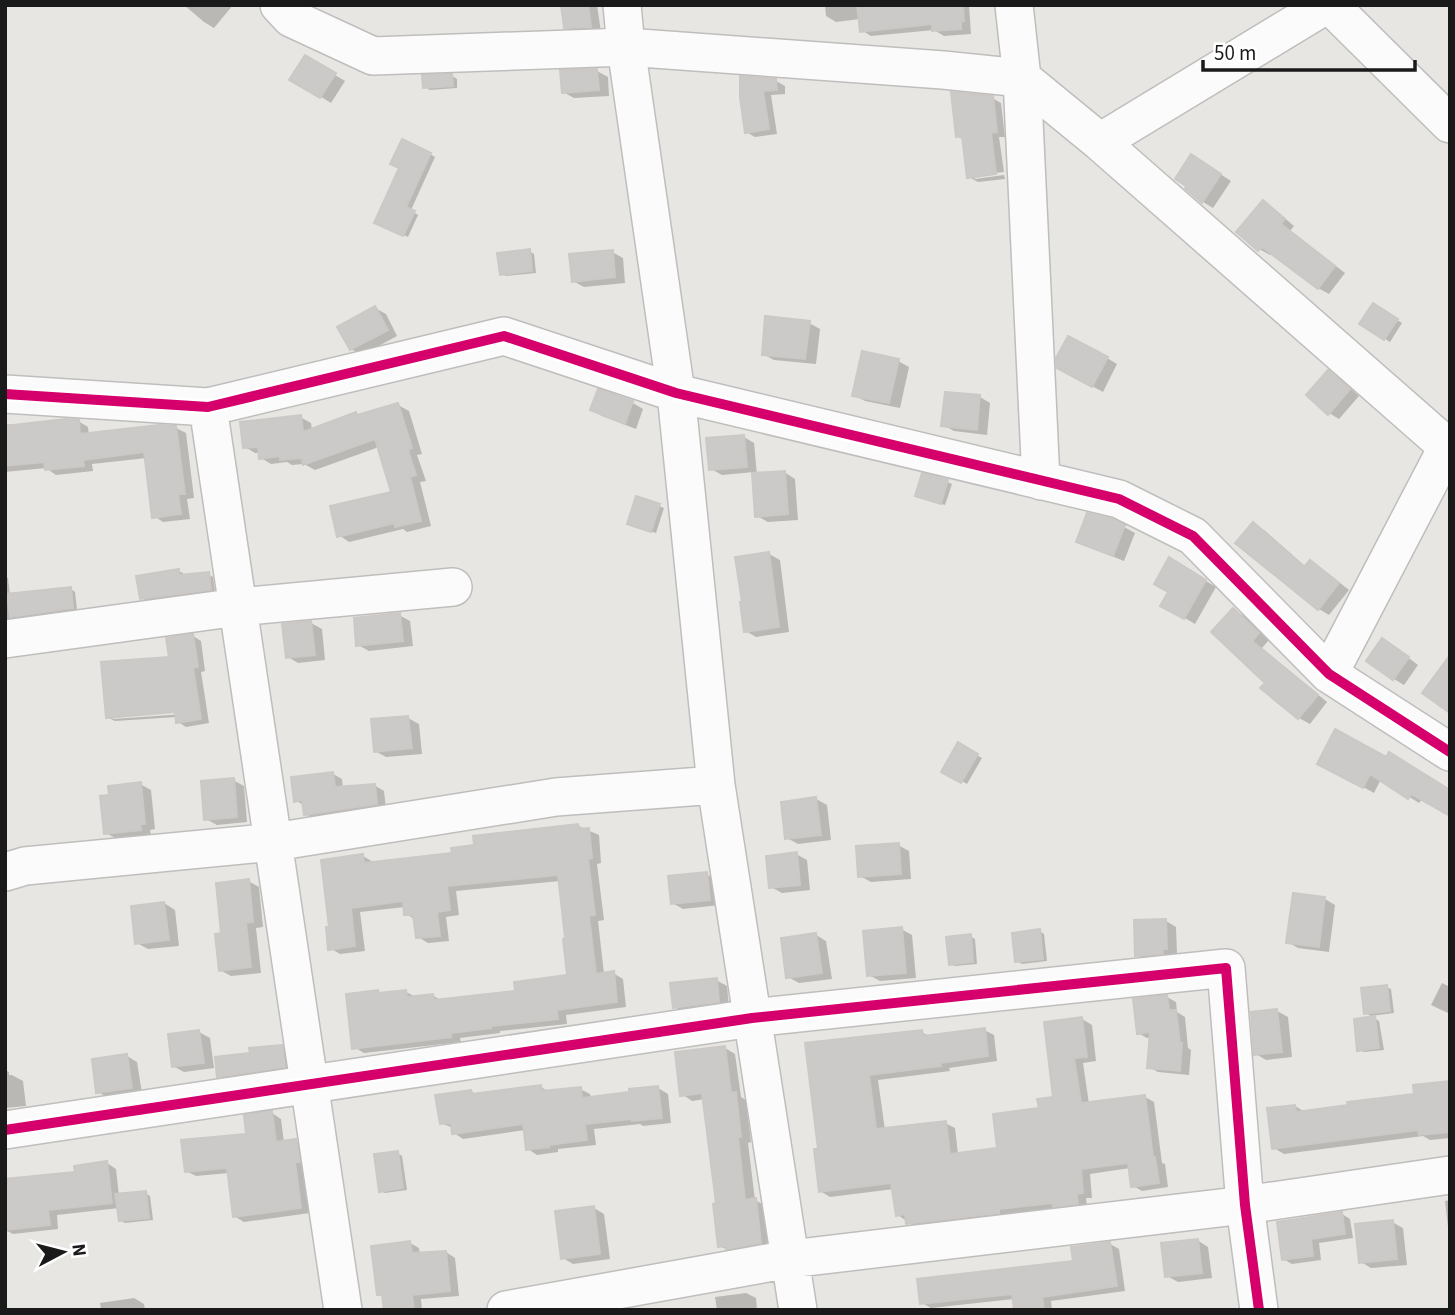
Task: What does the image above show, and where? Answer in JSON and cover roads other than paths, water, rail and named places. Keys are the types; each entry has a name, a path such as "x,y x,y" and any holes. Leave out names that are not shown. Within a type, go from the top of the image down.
{"street":[{"path":"279,5 291,18 373,56 626,47 1022,78 1100,142 1449,446 1329,674"},
{"path":"622,5 676,393 716,785 798,1310"},
{"path":"1014,5 1022,78 1041,481"},
{"path":"1100,142 1328,5 1450,124"},
{"path":"5,394 208,407 504,336 676,393 1119,499 1193,536 1329,674 1450,752"},
{"path":"208,407 343,1310"},
{"path":"5,639 238,607 453,587"},
{"path":"5,872 25,866 274,842 556,797 716,785"},
{"path":"5,1130 752,1018 1226,968 1245,1205 1259,1310"},
{"path":"506,1310 790,1259 1245,1205 1450,1175"}]}
